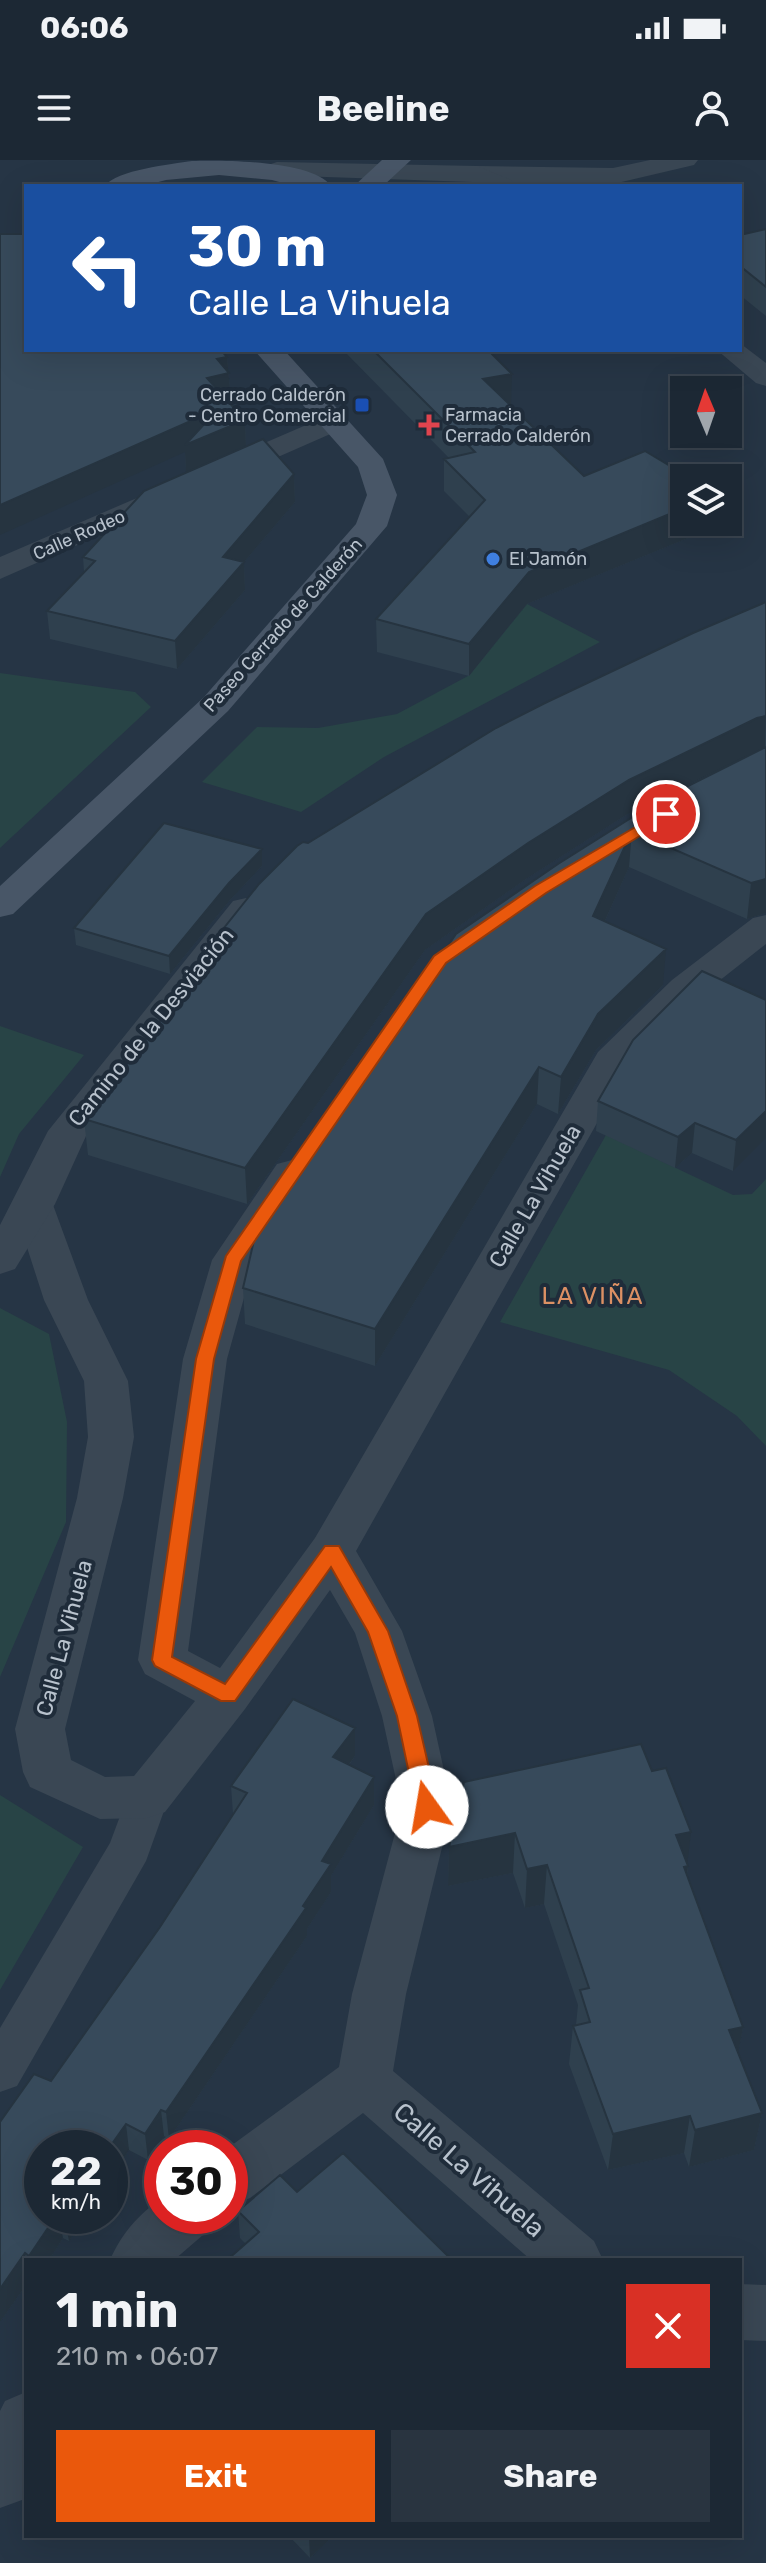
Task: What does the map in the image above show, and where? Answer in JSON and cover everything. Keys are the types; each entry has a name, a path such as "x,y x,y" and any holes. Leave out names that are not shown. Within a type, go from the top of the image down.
{"main road":[{"path":"110,182 186,165 222,163 277,170 313,184"},
{"name":"Paseo Cerrado de Calderón","path":"0,906 216,704 371,526 382,495 372,465 270,352"}],"street":[{"path":"277,170 383,173 469,180 607,181 685,160"},
{"path":"447,184 469,180 491,184"},
{"path":"734,352 766,377"},
{"name":"Calle Rodeo","path":"0,569 334,422"},
{"name":"Camino de la Desviación","path":"0,1259 34,1204 68,1131 245,910 274,881"},
{"name":"Calle La Vihuela","path":"34,1204 66,1300 106,1381 111,1437 100,1498 40,1729 48,1772 100,1798 147,1797 228,1695 332,1551 612,1061 686,988 766,926"},
{"path":"228,1695 162,1660 205,1359 233,1260 314,1142"},
{"path":"248,2167 364,2080 379,1994 427,1807 407,1716 378,1631 332,1551"},
{"name":"Calle La Vihuela","path":"364,2080 572,2258"},
{"path":"141,2258 159,2234"},
{"path":"742,2312 766,2313"},
{"path":"0,2478 24,2426"}],"lane":[{"path":"0,2071 130,1848 147,1797"}],"green space":[{"path":"527,604 600,642 384,757 301,812 202,782 257,727 318,728 397,714 468,676"},
{"path":"0,673 135,692 151,707 0,848"},
{"path":"0,1026 84,1055 19,1134 0,1177"},
{"path":"606,1135 733,1195 752,1194 766,1179 766,1446 737,1416 669,1370 500,1322"},
{"path":"0,1308 49,1334 67,1422 66,1522 0,1677"},
{"path":"0,1795 83,1847 0,1990"}],"building":[{"path":"766,229 766,287 742,268 742,235"},
{"path":"0,234 24,234 24,352 223,352 227,357 217,359 229,373 207,378 245,420 185,445 218,409 0,505"},
{"path":"375,352 490,352 512,374 483,379 584,476 645,451 670,466 670,514 529,572 469,644 376,619 485,500 444,459 475,452"},
{"path":"263,439 294,474 223,557 244,562 175,641 47,611 95,561 83,557 144,491"},
{"path":"766,602 766,716 629,780 528,843 426,914 245,1168 84,1119 215,950 208,948 259,884 297,846 308,843 496,728 693,633"},
{"path":"766,747 766,879 751,883 632,831 593,916 666,949 598,1014 561,1077 539,1067 375,1329 243,1288 258,1223 456,934 658,801"},
{"path":"164,823 262,849 229,883 169,956 74,928"},
{"path":"702,971 766,1000 766,1111 736,1140 695,1123 678,1137 598,1101 633,1040"},
{"path":"293,1699 355,1728 333,1757 374,1777 322,1861 331,1864 303,1906 306,1908 166,2112 161,2110 144,2133 126,2124 122,2130 24,2130 24,2234 44,2234 29,2256 25,2253 0,2289 0,2122 34,2074 51,2081 160,1927 247,1793 231,1786"},
{"path":"641,1744 652,1771 666,1768 691,1832 676,1835 688,1866 684,1867 743,2027 729,2030 762,2113 695,2130 690,2116 613,2134 573,2026 590,2022 580,1990 589,1988 547,1865 527,1869 515,1833 449,1847 464,1782"},
{"path":"343,2153 450,2258 229,2258 259,2232 248,2221 248,2202 280,2175 297,2192"}],"place":[{"name":"Cerrado Calderón - Centro Comercial","path":"362,405"},
{"name":"Farmacia Cerrado Calderón","path":"429,425"},
{"name":"El Jamón","path":"493,559"}],"district":[{"name":"LA VIÑA","path":"593,1296"}],"route":[{"path":"427,1807 407,1716 378,1631 332,1551 228,1695 162,1660 205,1359 233,1260 440,960 541,889 641,826 666,814"}]}
